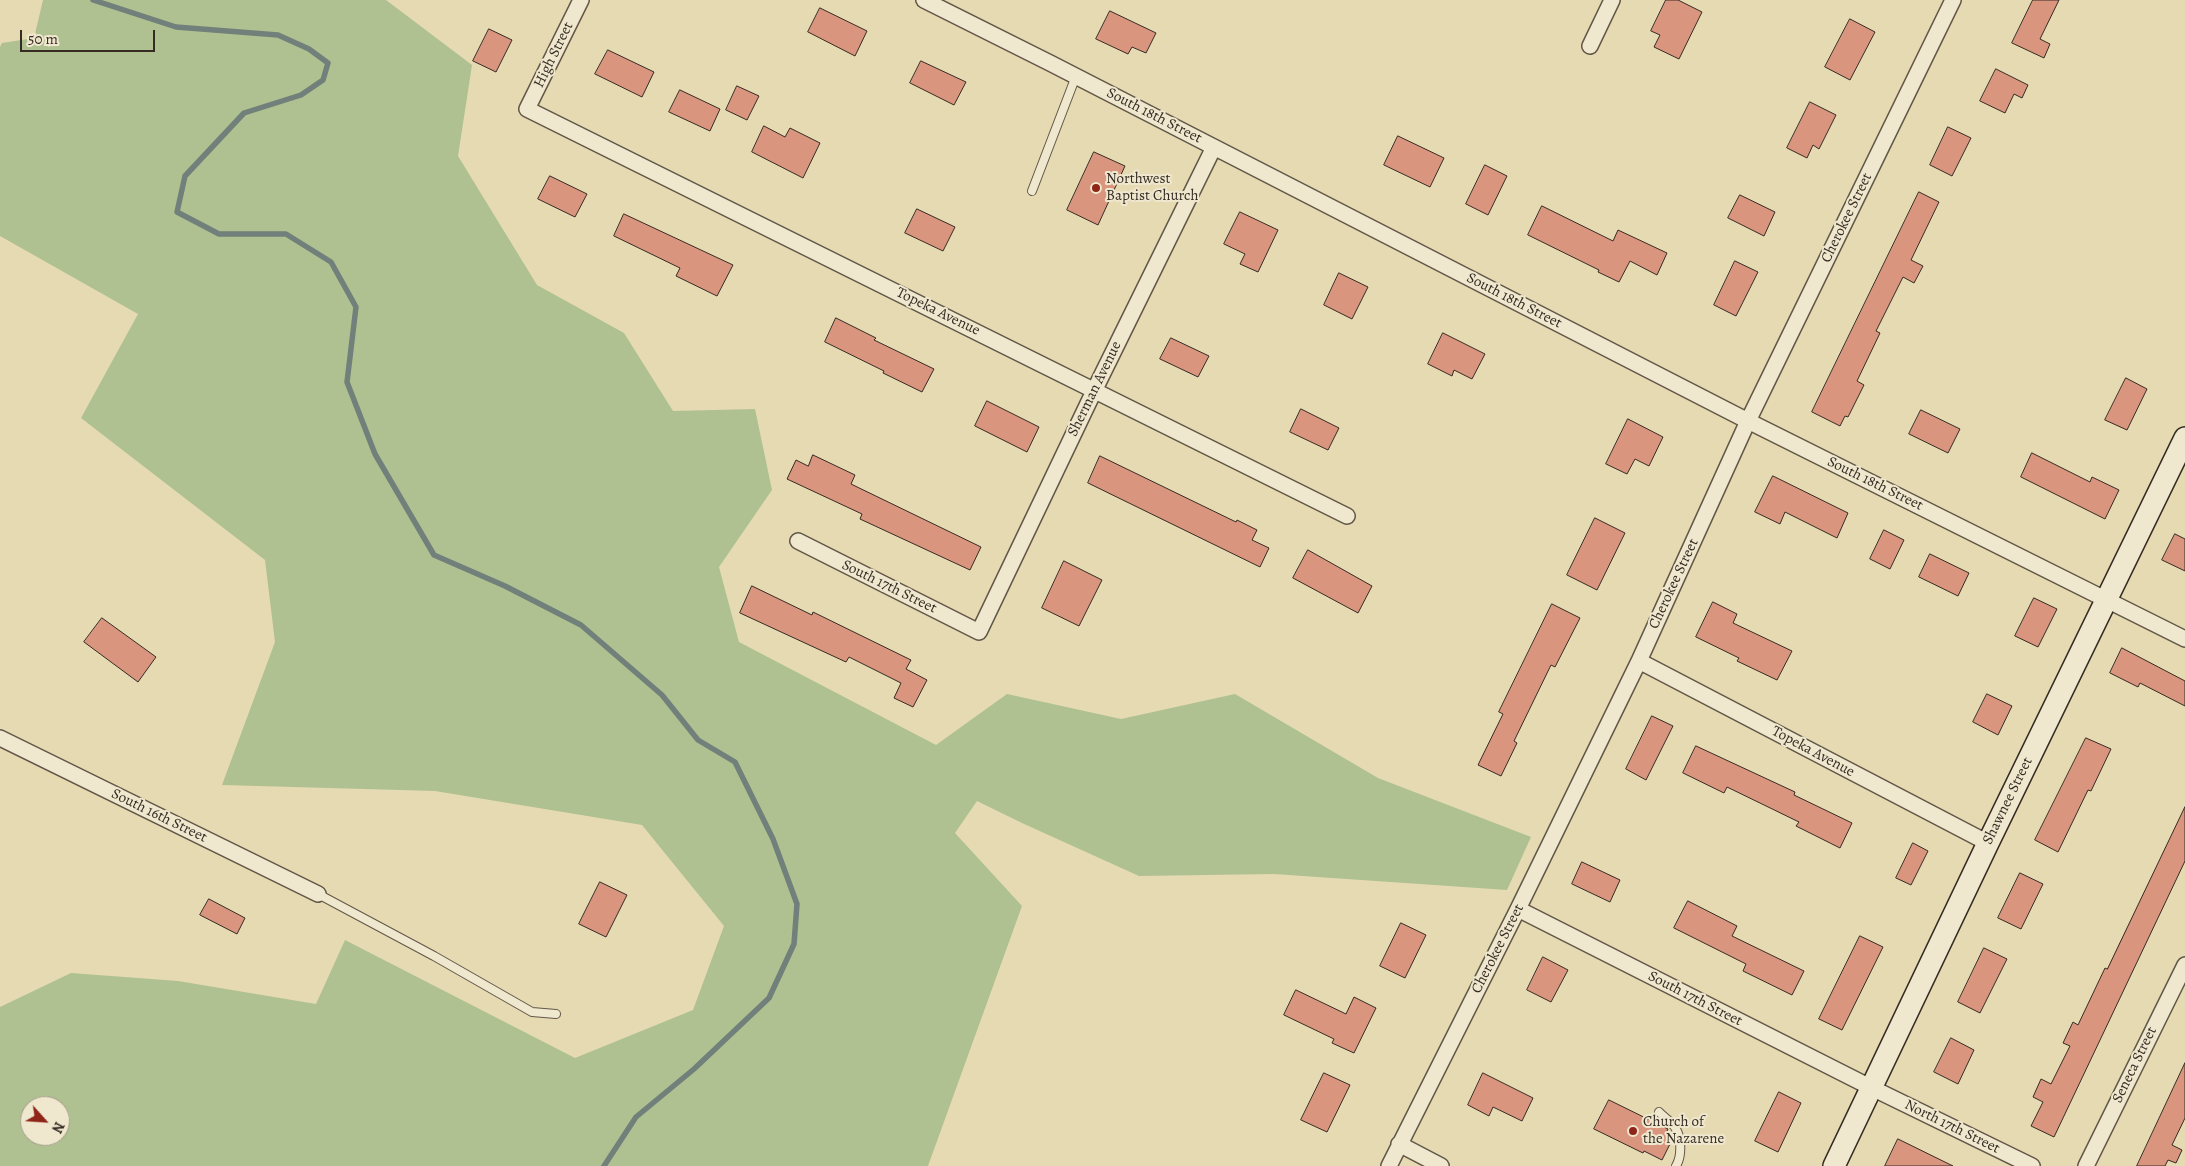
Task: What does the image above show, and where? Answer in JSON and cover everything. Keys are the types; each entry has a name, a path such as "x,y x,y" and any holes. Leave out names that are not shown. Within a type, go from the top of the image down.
{"street":[{"name":"High Street","path":"527,109 581,0"},
{"name":"South 18th Street","path":"924,0 1748,421 2185,639"},
{"path":"1590,46 1612,0"},
{"name":"Cherokee Street","path":"1389,1166 1518,909 1639,661 1748,421 1953,0"},
{"name":"Topeka Avenue","path":"527,109 1347,516"},
{"name":"Sherman Avenue","path":"980,632 1094,389 1214,147"},
{"name":"Shawnee Street","path":"1834,1166 1988,843 2185,438"},
{"name":"South 17th Street","path":"798,542 980,632"},
{"name":"Topeka Avenue","path":"1639,661 1988,843"},
{"name":"South 16th Street","path":"0,738 318,894"},
{"name":"South 17th Street","path":"1518,909 1872,1088"},
{"name":"Seneca Street","path":"2086,1166 2185,965"},
{"name":"North 17th Street","path":"1872,1088 2032,1166"},
{"path":"1399,1144 1441,1166"}],"lane":[{"path":"1032,190 1076,76"},
{"path":"318,894 434,956 532,1012 556,1014"},
{"path":"1658,1112 1676,1128 1680,1142 1680,1159 1676,1166"}],"green space":[{"path":"43,0 386,0 472,65 458,156 537,285 624,333 673,411 755,409 772,490 719,567 739,642 936,745 1007,694 1121,719 1235,694 1378,778 1531,837 1507,890 1274,874 1139,876 977,801 955,833 1022,906 928,1166 0,1166 0,1007 71,973 178,981 316,1004 345,940 575,1058 693,1010 724,926 642,825 435,791 222,785 275,642 265,560 81,418 138,314 0,236 0,47 2,43 34,38"}],"building":[{"path":"1666,0 1678,0 1702,12 1679,59 1654,47 1660,35 1651,31"},
{"path":"2033,0 2059,0 2040,39 2050,44 2044,58 2012,43"},
{"path":"820,8 867,31 855,56 808,32"},
{"path":"1110,11 1156,33 1146,53 1132,47 1128,54 1096,39"},
{"path":"1850,19 1875,32 1850,80 1825,67"},
{"path":"489,29 512,40 496,72 473,61"},
{"path":"608,50 654,72 642,97 595,74"},
{"path":"921,61 966,82 954,105 910,83"},
{"path":"1996,69 2028,85 2022,98 2014,94 2005,113 1980,101"},
{"path":"737,86 759,96 747,120 726,110"},
{"path":"680,90 720,109 710,131 669,112"},
{"path":"1810,102 1836,115 1819,149 1813,145 1807,158 1787,148"},
{"path":"764,126 785,137 790,128 820,143 803,178 752,152"},
{"path":"1948,127 1971,138 1952,176 1930,165"},
{"path":"1398,136 1444,158 1430,187 1384,165"},
{"name":"Northwest Baptist Church","path":"1094,152 1125,166 1098,225 1067,210"},
{"path":"1485,165 1507,176 1488,215 1466,204"},
{"path":"550,176 587,194 575,217 538,199"},
{"path":"1919,192 1939,202 1911,260 1923,266 1914,283 1903,277 1876,331 1880,333 1857,381 1864,385 1848,417 1845,416 1840,426 1812,412"},
{"path":"1740,195 1775,212 1764,236 1728,218"},
{"path":"1542,206 1613,241 1618,230 1667,253 1657,275 1630,261 1619,282 1528,235"},
{"path":"917,209 955,227 943,251 905,233"},
{"path":"1240,212 1278,230 1258,272 1240,264 1245,254 1224,244"},
{"path":"624,214 733,265 717,296 676,276 680,268 614,236"},
{"path":"1735,261 1758,272 1736,316 1714,305"},
{"path":"1339,273 1368,287 1352,319 1324,305"},
{"path":"836,318 876,338 874,340 934,369 922,392 825,342"},
{"path":"1443,333 1485,354 1472,379 1454,370 1452,376 1428,364"},
{"path":"1171,338 1209,356 1198,377 1160,359"},
{"path":"2126,378 2147,389 2127,430 2105,420"},
{"path":"987,401 1039,427 1027,452 975,426"},
{"path":"1301,409 1339,428 1328,450 1290,432"},
{"path":"1921,410 1960,429 1948,453 1909,434"},
{"path":"1628,419 1663,437 1649,466 1635,459 1627,474 1606,464"},
{"path":"2032,453 2090,482 2092,477 2119,490 2105,519 2021,477"},
{"path":"813,455 855,475 851,484 981,547 970,570 860,519 862,514 787,479 796,460 808,466"},
{"path":"1100,456 1236,522 1237,520 1257,530 1252,540 1269,548 1260,567 1088,483"},
{"path":"1773,476 1848,513 1837,538 1785,512 1780,524 1755,512"},
{"path":"1595,518 1625,533 1597,590 1567,575"},
{"path":"1884,530 1904,540 1890,569 1870,559"},
{"path":"2175,534 2185,539 2185,571 2162,560"},
{"path":"1308,550 1372,586 1358,613 1293,578"},
{"path":"1930,554 1969,573 1958,596 1919,577"},
{"path":"1064,561 1102,580 1079,626 1042,608"},
{"path":"752,586 812,615 813,612 911,660 906,669 927,680 913,707 894,698 901,683 849,657 846,662 740,613"},
{"path":"2034,598 2057,609 2038,647 2015,636"},
{"path":"1713,602 1737,614 1733,623 1792,651 1777,680 1737,661 1739,658 1696,637"},
{"path":"1552,604 1580,618 1555,667 1551,665 1514,741 1517,743 1501,776 1478,765 1503,714 1499,712"},
{"path":"102,618 156,657 138,682 84,642"},
{"path":"2122,648 2185,681 2185,706 2140,683 2138,687 2110,673"},
{"path":"1987,694 2012,706 1998,735 1973,722"},
{"path":"1652,716 1673,726 1646,780 1626,769"},
{"path":"2086,738 2111,749 2091,791 2088,790 2058,852 2035,840"},
{"path":"1696,746 1795,792 1794,795 1852,823 1840,848 1796,826 1799,822 1727,787 1724,793 1683,773"},
{"path":"2185,807 2185,861 2054,1137 2031,1126 2043,1102 2033,1097 2041,1079 2051,1084 2070,1046 2063,1043 2073,1022 2078,1025"},
{"path":"1913,843 1928,851 1911,885 1896,878"},
{"path":"1582,862 1620,880 1610,902 1572,884"},
{"path":"2020,873 2043,884 2021,929 1998,918"},
{"path":"600,882 627,895 606,937 579,924"},
{"path":"209,899 245,918 237,934 200,915"},
{"path":"1688,901 1737,926 1732,936 1804,971 1792,995 1743,971 1746,964 1674,928"},
{"path":"1401,923 1426,935 1405,978 1380,966"},
{"path":"1860,936 1883,947 1842,1030 1819,1019"},
{"path":"1984,948 2007,959 1980,1013 1958,1002"},
{"path":"1543,957 1568,970 1551,1002 1527,990"},
{"path":"1296,990 1346,1014 1354,997 1376,1008 1354,1053 1332,1043 1334,1039 1284,1015"},
{"path":"1951,1038 1974,1050 1958,1084 1934,1072"},
{"path":"2185,1063 2185,1118 2172,1145 2182,1150 2176,1163 2168,1160 2165,1166 2137,1166"},
{"path":"1324,1073 1350,1085 1327,1132 1301,1120"},
{"path":"1483,1073 1533,1098 1522,1121 1493,1107 1489,1116 1468,1105"},
{"path":"1779,1092 1801,1103 1778,1152 1755,1141"},
{"name":"Church of the Nazarene","path":"1609,1100 1668,1129 1666,1133 1673,1138 1662,1160 1644,1151 1643,1153 1594,1129"},
{"path":"1898,1139 1953,1166 1885,1166"}],"waterway":[{"path":"93,0 176,27 278,35 309,49 328,63 323,80 301,95 244,113 185,176 177,212 219,234 286,234 331,262 356,307 347,382 375,454 434,555 505,586 581,625 662,695 698,740 735,762 773,839 797,904 794,944 769,998 694,1069 636,1117 604,1166"}],"place":[{"name":"Northwest Baptist Church","path":"1096,188"},
{"name":"Church of the Nazarene","path":"1633,1131"}]}
